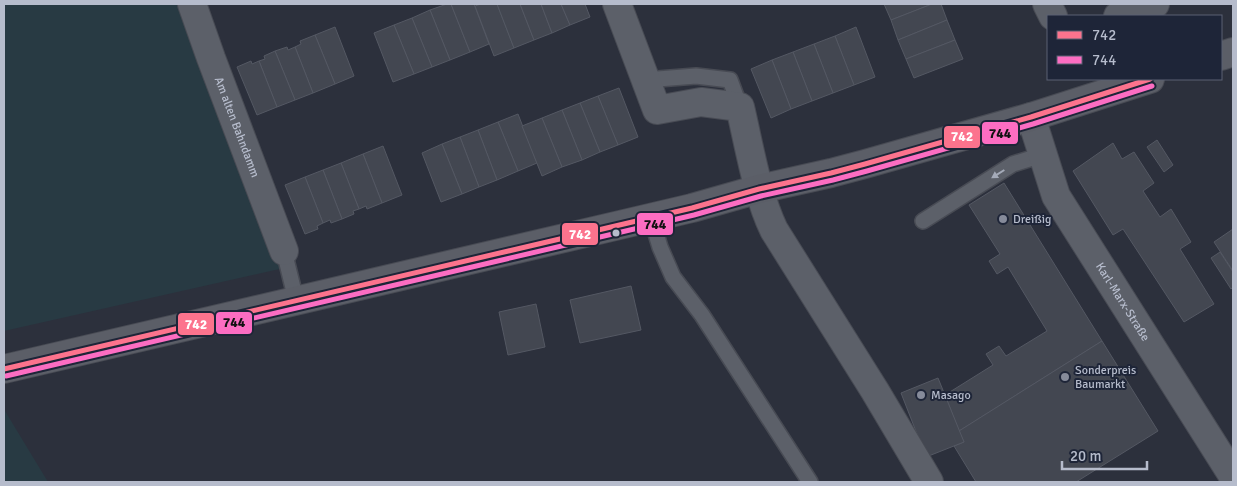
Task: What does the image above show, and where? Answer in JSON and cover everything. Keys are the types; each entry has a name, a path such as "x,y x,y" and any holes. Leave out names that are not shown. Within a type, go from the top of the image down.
{"main road":[{"path":"4,369 652,217 856,166 1031,117 1147,80"}],"street":[{"name":"Am alten Bahndamm","path":"192,4 284,251"},
{"path":"616,4 657,110 701,102 740,107 759,189 774,230 929,482"},
{"path":"1046,4 1052,15"},
{"path":"1121,15 1156,4"},
{"name":"Karl-Marx-Straße","path":"1031,117 1056,196 1233,476"}],"lane":[{"path":"923,221 1013,164 1042,154"},
{"path":"652,217 660,248 673,277 702,316 810,482"},
{"path":"284,251 296,300"}],"shaded area":[{"path":"4,4 182,4 284,268 4,331"},
{"path":"5,411 48,482 4,482"}],"building":[{"path":"451,4 470,52 450,60 430,10"},
{"path":"451,4 474,4 489,44 470,52"},
{"path":"497,4 514,48 494,56 475,6"},
{"path":"497,4 520,4 534,40 514,48"},
{"path":"520,4 541,4 552,33 534,40"},
{"path":"541,4 561,4 570,25 552,33"},
{"path":"561,4 585,4 590,17 570,25"},
{"path":"884,4 932,4 891,20"},
{"path":"932,4 941,4 947,20 898,40 891,20"},
{"path":"430,10 450,60 432,67 412,18"},
{"path":"412,18 432,67 414,74 394,25"},
{"path":"947,20 955,40 906,59 898,40"},
{"path":"394,25 414,74 393,82 374,33"},
{"path":"335,27 354,76 335,84 315,35"},
{"path":"856,27 875,77 854,85 835,36"},
{"path":"315,35 335,84 313,93 295,47 301,44 300,41"},
{"path":"835,36 854,85 833,93 814,44"},
{"path":"955,40 963,59 914,78 906,59"},
{"path":"814,44 833,93 812,101 793,52"},
{"path":"287,47 288,50 295,47 313,93 295,100 275,51"},
{"path":"275,51 295,100 277,107 259,61 265,59 264,56"},
{"path":"793,52 812,101 791,109 772,60"},
{"path":"772,60 791,109 771,118 751,69"},
{"path":"251,61 252,64 259,61 277,107 257,115 237,67"},
{"path":"619,88 638,137 618,145 598,96"},
{"path":"598,96 618,145 600,152 580,103"},
{"path":"580,103 600,152 582,160 562,110"},
{"path":"562,110 582,160 562,167 542,118"},
{"path":"518,114 537,163 518,171 498,122"},
{"path":"542,118 562,167 542,176 522,126"},
{"path":"498,122 518,171 497,180 478,130"},
{"path":"478,130 497,180 479,187 460,137"},
{"path":"460,137 479,187 462,194 442,144"},
{"path":"1157,140 1173,165 1164,172 1147,147"},
{"path":"1113,143 1122,159 1134,152 1154,183 1143,191 1160,217 1171,209 1191,242 1180,249 1214,304 1184,322 1123,229 1113,235 1073,171"},
{"path":"442,144 462,194 441,202 422,153"},
{"path":"383,146 402,195 382,203 363,154"},
{"path":"363,154 382,203 367,209 366,206 359,209 341,163"},
{"path":"341,163 359,209 353,211 354,214 342,219 323,170"},
{"path":"323,170 342,219 331,223 330,220 323,223 305,177"},
{"path":"305,177 323,223 317,226 318,229 305,234 285,185"},
{"path":"1004,183 1102,341 959,431 945,395 993,365 986,354 999,346 1006,356 1047,331 1008,267 997,274 989,261 1000,254 969,205"},
{"path":"1233,229 1233,271 1214,242"},
{"path":"1220,252 1233,272 1233,287 1231,289 1211,258"},
{"path":"631,286 641,330 580,343 570,300"},
{"path":"536,304 545,347 508,355 499,312"},
{"path":"1102,341 1158,431 1076,482 976,482 954,446 964,442 959,431"},
{"path":"938,378 964,442 926,457 901,393"}],"transit line":[{"name":"742","path":"4,369 692,208 759,189 831,173 1031,117 1147,80"},
{"name":"744","path":"6,376 694,215 761,196 833,180 1033,124 1152,86"}],"place":[{"name":"Dreißig","path":"1003,219"},
{"name":"Sonderpreis Baumarkt","path":"1065,377"},
{"name":"Masago","path":"921,395"}]}
